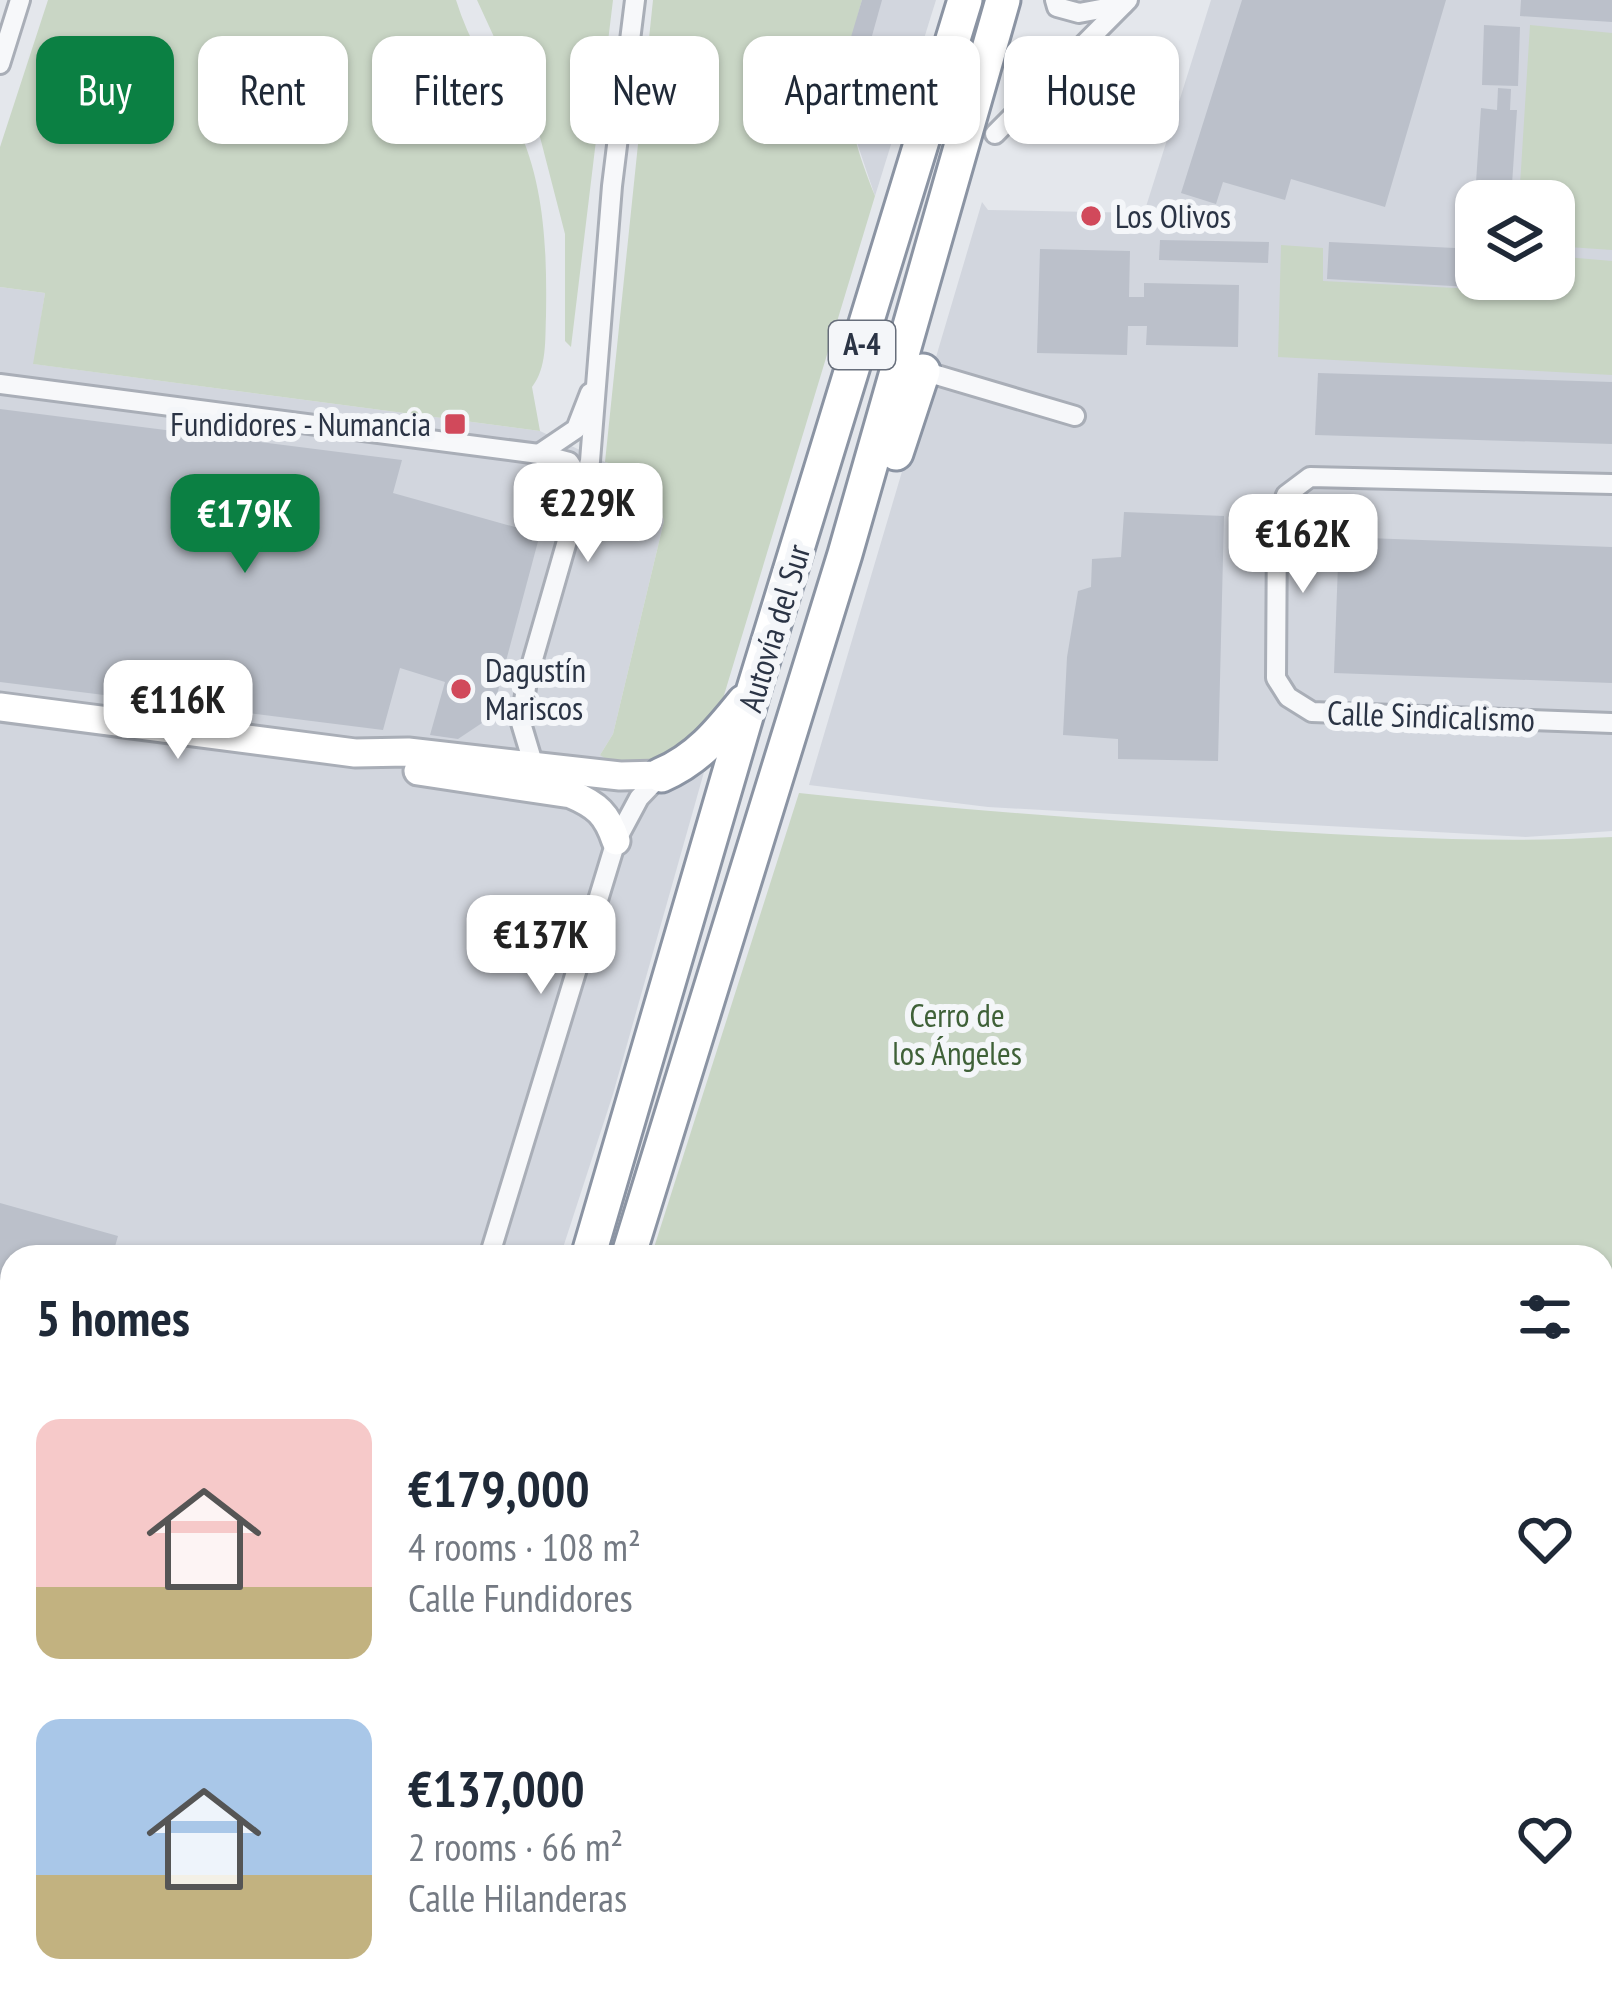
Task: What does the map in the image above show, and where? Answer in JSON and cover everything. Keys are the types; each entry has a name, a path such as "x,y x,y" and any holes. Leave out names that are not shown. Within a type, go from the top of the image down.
{"highway":[{"name":"Autovía del Sur","path":"592,1245 754,689 965,0"},
{"name":"Autovía del Sur","path":"632,1245 845,554 1004,0"},
{"path":"845,554 872,523 923,371"},
{"path":"661,775 683,766 710,745 754,689"}],"street":[{"path":"0,64 20,0"},
{"path":"527,775 521,723 527,680 583,484 595,413 594,376 634,0"},
{"path":"1054,0 1057,7 1079,13 1125,3"},
{"path":"994,134 1125,3"},
{"path":"923,371 1075,416"},
{"path":"539,454 576,430 594,376"},
{"path":"0,384 539,454 569,462 583,484"},
{"name":"Calle Sindicalismo","path":"1612,484 1310,477 1286,495 1277,522 1276,678 1288,698 1312,712 1612,723"},
{"path":"0,707 363,753 405,769 661,775"},
{"path":"527,775 594,804 608,816 616,841"},
{"path":"493,1245 616,841 639,798 661,775"}],"shaded area":[{"path":"862,0 936,0 925,36 851,36"},
{"path":"1211,0 1612,0 1612,831 1526,837 988,807 809,785 982,202 988,210 1144,213 1166,144 1179,144 1179,102"},
{"path":"857,144 891,144 875,196"},
{"path":"0,287 45,293 34,364 540,431 605,462 651,475 664,521 613,734 600,755 706,765 613,1094 564,1245 0,1245"}],"green space":[{"path":"48,0 456,0 471,36 372,36 372,144 524,144 539,195 546,267 543,363 532,387 540,431 33,364 45,293 0,287 0,147 36,37 36,144 174,144 174,36 36,36"},
{"path":"477,0 613,0 609,36 570,36 570,144 596,144 571,347 565,341 565,234 542,144 546,144 546,36 494,36"},
{"path":"653,0 862,0 853,36 743,36 743,144 857,144 875,196 715,725 675,751 630,765 600,755 613,734 664,521 651,475 605,462 638,144 719,144 719,36 649,36"},
{"path":"1530,25 1612,33 1612,250 1575,247 1575,180 1520,180"},
{"path":"1281,245 1323,248 1323,281 1455,288 1455,300 1575,300 1575,258 1612,261 1612,375 1278,357"},
{"name":"Cerro de los Ángeles","path":"799,793 1190,826 1475,839 1612,837 1612,1245 655,1245"}],"building":[{"path":"862,0 882,0 872,36 851,36"},
{"path":"1242,0 1446,0 1385,207 1291,179 1285,200 1223,182 1216,204 1181,193"},
{"path":"1521,0 1612,0 1612,22 1520,16"},
{"path":"1484,25 1520,27 1518,86 1482,85"},
{"path":"1498,88 1511,89 1510,110 1517,110 1512,180 1476,180 1481,108 1497,110"},
{"path":"1160,240 1269,242 1268,263 1159,260"},
{"path":"1329,242 1455,248 1455,286 1327,279"},
{"path":"1040,249 1130,251 1129,297 1144,297 1144,283 1239,285 1238,347 1146,345 1147,326 1128,326 1127,355 1037,353"},
{"path":"1318,373 1612,382 1612,444 1315,435"},
{"path":"0,409 402,460 393,493 540,534 491,717 458,739 430,735 445,682 400,668 383,730 0,682"},
{"path":"1124,512 1224,516 1218,761 1118,759 1118,739 1063,735 1067,657 1078,591 1091,587 1092,559 1121,557"},
{"path":"1339,537 1612,547 1612,683 1334,673"},
{"path":"0,1203 118,1236 115,1245 0,1245"}],"place":[{"name":"Los Olivos","path":"1091,216"},
{"name":"Fundidores - Numancia","path":"455,424"},
{"name":"Dagustín Mariscos","path":"461,689"}]}
